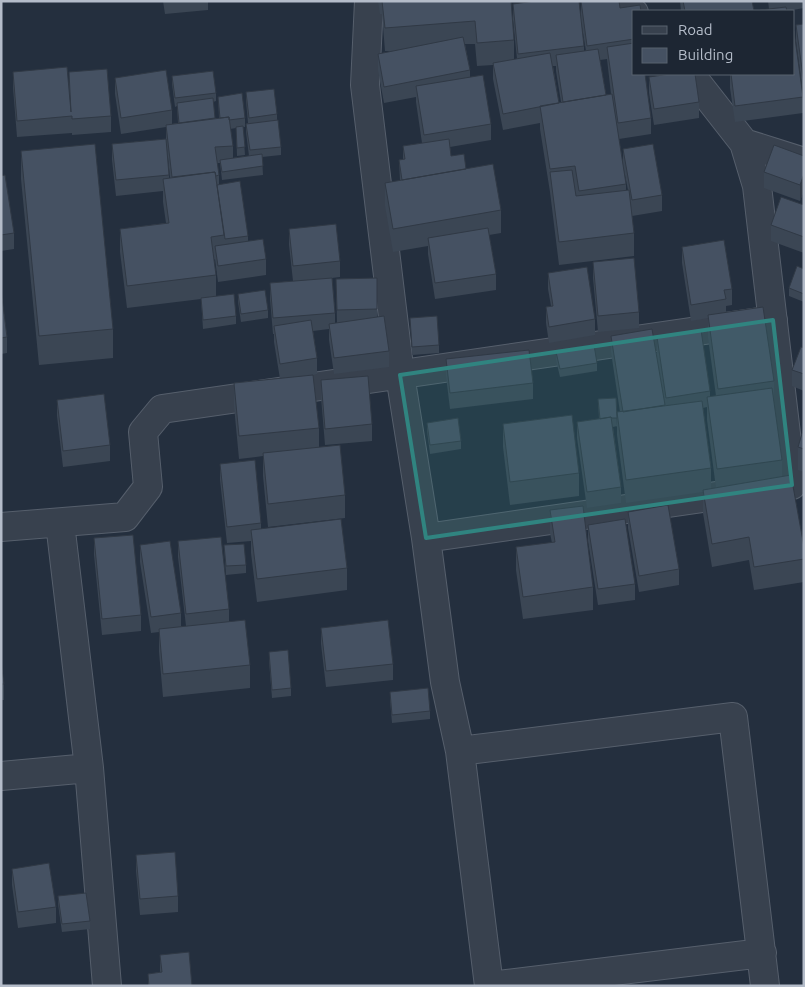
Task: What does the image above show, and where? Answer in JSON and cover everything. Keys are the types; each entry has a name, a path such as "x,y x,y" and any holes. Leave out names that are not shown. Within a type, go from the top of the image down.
{"street":[{"path":"369,1 365,85 400,375 426,538 444,682 460,751 489,986 762,954"},
{"path":"620,1 632,11"},
{"path":"426,538 792,485 758,186 744,143 691,75"},
{"path":"744,143 804,162"},
{"path":"1,528 124,517 148,488 143,432 162,410 773,320"},
{"path":"60,523 88,768 106,986"},
{"path":"460,751 733,717 765,986"},
{"path":"1,776 88,768"}],"highlighted area":[{"path":"773,320 792,485 426,538 400,375"}],"building":[{"path":"382,1 511,1 514,40 477,43 475,21 385,28"},
{"path":"535,1 579,1 584,46 518,54 513,4"},
{"path":"581,1 619,1 620,8 640,5 641,10 632,10 632,39 587,46"},
{"path":"683,1 752,1 754,10 685,10"},
{"path":"786,7 787,10 760,10"},
{"path":"804,24 804,84 796,25"},
{"path":"463,37 470,70 384,87 378,54"},
{"path":"795,38 803,97 735,106 731,75 795,75"},
{"path":"632,43 632,75 645,75 651,118 618,123 607,47"},
{"path":"598,49 606,95 563,102 556,55"},
{"path":"550,53 559,103 503,114 493,63"},
{"path":"67,67 71,112 69,72 107,69 111,116 72,119 72,116 17,121 13,72"},
{"path":"166,70 172,110 121,118 115,78"},
{"path":"213,71 216,93 175,98 172,76"},
{"path":"483,75 491,124 424,135 416,86"},
{"path":"695,75 699,102 654,109 649,77"},
{"path":"274,89 277,114 249,118 246,92"},
{"path":"242,93 245,118 229,120 229,117 220,118 218,97"},
{"path":"612,94 626,184 579,191 575,166 550,169 540,106"},
{"path":"213,98 215,118 179,123 177,103"},
{"path":"229,117 233,146 215,147 219,175 216,176 215,172 172,177 166,125"},
{"path":"278,120 281,147 250,150 246,124"},
{"path":"243,126 245,147 237,148 236,127"},
{"path":"166,139 169,175 116,180 112,144"},
{"path":"449,139 451,156 464,154 466,169 402,180 399,160 405,159 403,146"},
{"path":"95,144 113,329 39,336 21,151"},
{"path":"653,144 662,195 632,200 623,149"},
{"path":"774,145 804,156 804,174 800,185 764,172"},
{"path":"262,154 263,166 222,172 220,160"},
{"path":"493,164 501,210 393,229 385,183"},
{"path":"572,170 576,196 629,190 634,233 559,242 550,172"},
{"path":"215,172 224,235 211,237 216,275 127,286 120,229 169,223 163,179"},
{"path":"5,175 14,233 1,235 1,176"},
{"path":"240,181 248,236 225,239 217,185"},
{"path":"781,197 804,205 804,237 771,225"},
{"path":"336,224 340,261 293,266 289,229"},
{"path":"488,228 496,274 435,283 428,238"},
{"path":"263,239 266,259 218,266 215,246"},
{"path":"724,240 732,289 724,290 726,299 691,305 682,247"},
{"path":"634,258 639,312 598,316 593,262"},
{"path":"797,266 804,269 804,294 789,288"},
{"path":"587,267 595,319 549,327 546,307 553,306 548,273"},
{"path":"332,278 335,313 273,318 270,283"},
{"path":"377,278 377,309 337,310 336,279"},
{"path":"1,290 7,337 1,338"},
{"path":"265,290 268,310 241,314 238,294"},
{"path":"234,294 236,316 203,320 201,298"},
{"path":"763,307 774,381 718,389 708,315"},
{"path":"384,316 389,351 334,358 329,324"},
{"path":"437,316 439,345 412,347 410,318"},
{"path":"311,320 317,358 280,364 274,326"},
{"path":"652,329 665,405 623,412 611,336"},
{"path":"701,330 710,391 666,398 657,337"},
{"path":"594,345 597,363 560,369 556,352"},
{"path":"801,347 804,348 804,374 792,370"},
{"path":"529,350 533,383 450,393 446,359"},
{"path":"313,375 319,428 239,436 234,383"},
{"path":"368,376 372,424 325,429 321,380"},
{"path":"772,388 782,460 717,469 707,397"},
{"path":"104,394 110,445 63,451 57,400"},
{"path":"616,398 617,418 600,419 598,399"},
{"path":"702,401 711,468 626,480 617,412"},
{"path":"572,415 579,473 510,482 503,424"},
{"path":"611,417 621,487 587,492 577,422"},
{"path":"458,418 461,441 430,445 427,423"},
{"path":"804,427 804,449 798,447"},
{"path":"340,445 345,495 268,504 263,453"},
{"path":"255,460 261,523 227,527 220,464"},
{"path":"791,475 804,547 804,559 754,567 749,537 712,544 703,490"},
{"path":"668,505 679,569 639,576 628,512"},
{"path":"583,506 593,587 523,597 516,547 555,542 550,510"},
{"path":"341,519 347,568 257,579 251,530"},
{"path":"625,519 635,584 598,589 588,525"},
{"path":"133,535 141,615 102,619 94,538"},
{"path":"221,537 229,609 186,614 178,541"},
{"path":"170,541 181,613 151,617 140,545"},
{"path":"244,544 246,565 226,566 224,545"},
{"path":"245,620 250,665 163,674 159,629"},
{"path":"388,620 393,664 326,671 321,628"},
{"path":"288,650 291,688 272,690 269,652"},
{"path":"1,662 4,684 1,684"},
{"path":"428,688 430,711 392,715 390,692"},
{"path":"175,852 178,896 140,899 136,855"},
{"path":"49,863 56,907 18,912 12,869"},
{"path":"86,893 90,921 62,924 58,896"},
{"path":"189,952 192,986 149,986 148,974 162,972 160,955"}]}
